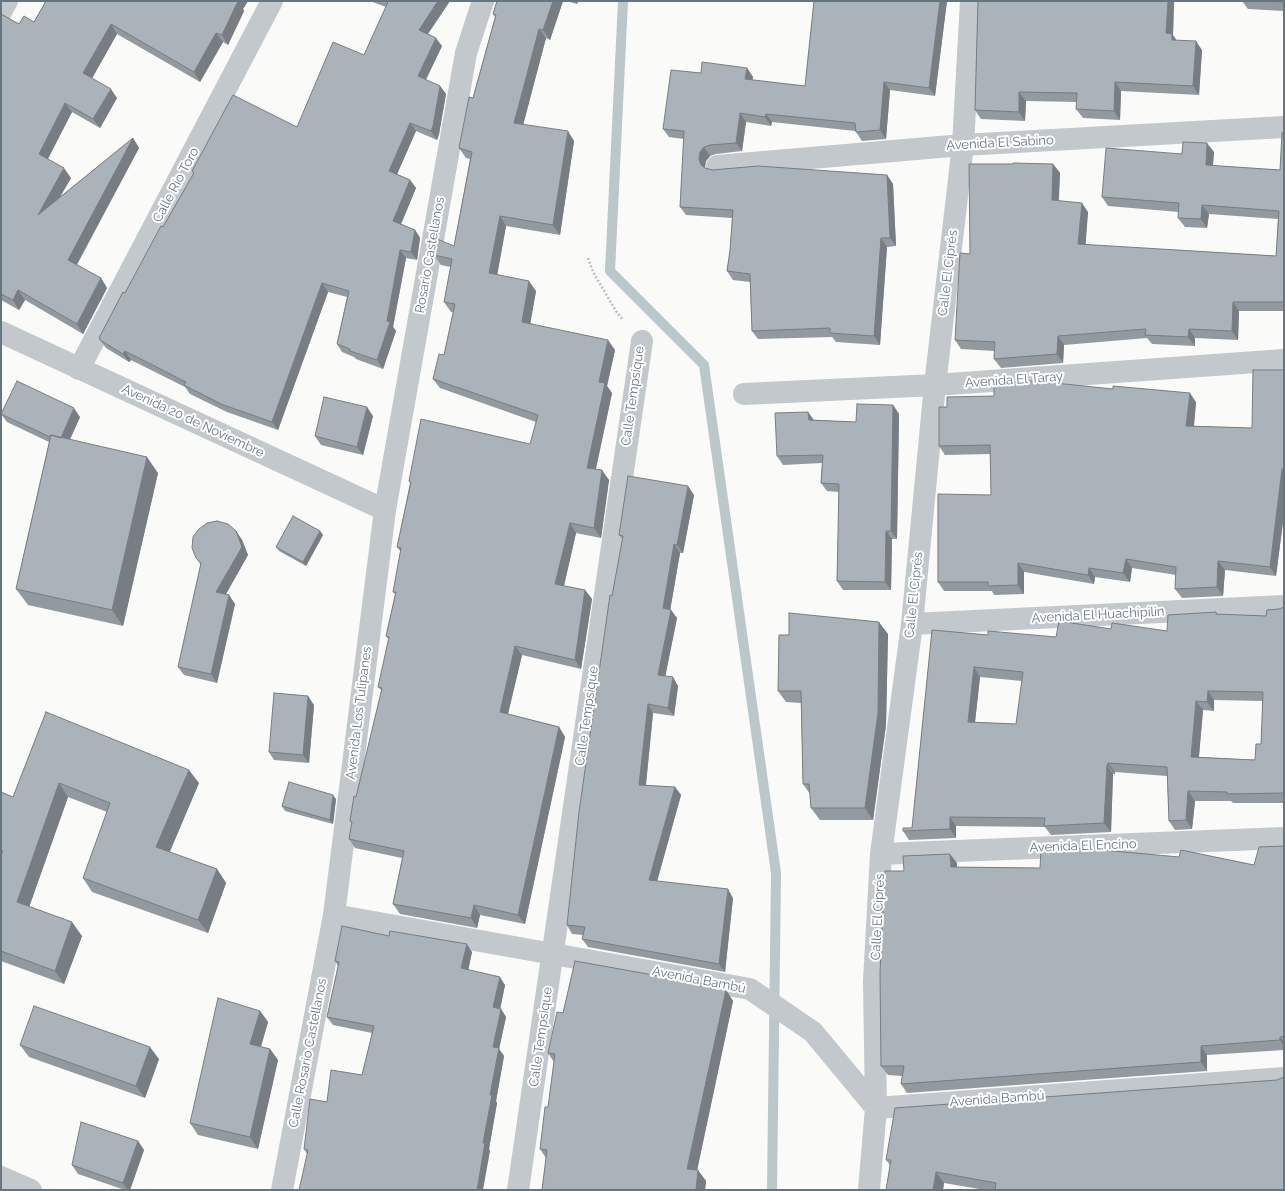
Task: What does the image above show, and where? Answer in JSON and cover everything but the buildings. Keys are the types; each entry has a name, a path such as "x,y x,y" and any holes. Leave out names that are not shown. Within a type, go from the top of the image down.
{"street":[{"path":"1,12 7,1"},
{"name":"Calle Río Toro","path":"79,369 272,1"},
{"name":"Rosario Castellanos","path":"385,510 466,53 483,1"},
{"name":"Calle El Ciprés","path":"869,1190 876,1108 874,980 881,854 912,624 935,385 963,144 971,1"},
{"name":"Avenida El Sabino","path":"717,166 963,144 1284,127"},
{"name":"Avenida 20 de Noviembre","path":"1,332 385,510"},
{"name":"Calle Tempsique","path":"518,1190 642,341"},
{"name":"Avenida El Taray","path":"744,394 935,385 1284,360"},
{"name":"Avenida Los Tulipanes","path":"334,915 385,510"},
{"name":"Avenida El Huachipilin","path":"912,624 1284,606"},
{"name":"Avenida El Encino","path":"881,854 1284,838"},
{"name":"Avenida Bambú","path":"334,915 750,989 813,1032 876,1108 1284,1078"},
{"name":"Calle Rosario Castellanos","path":"282,1190 334,915"},
{"path":"1,1177 31,1190"}],"path":[{"name":"Calle Tempsique","path":"588,258 593,272 616,311 642,341"}],"waterway":[{"path":"623,1 610,271 704,365 776,873 772,1190"}]}
